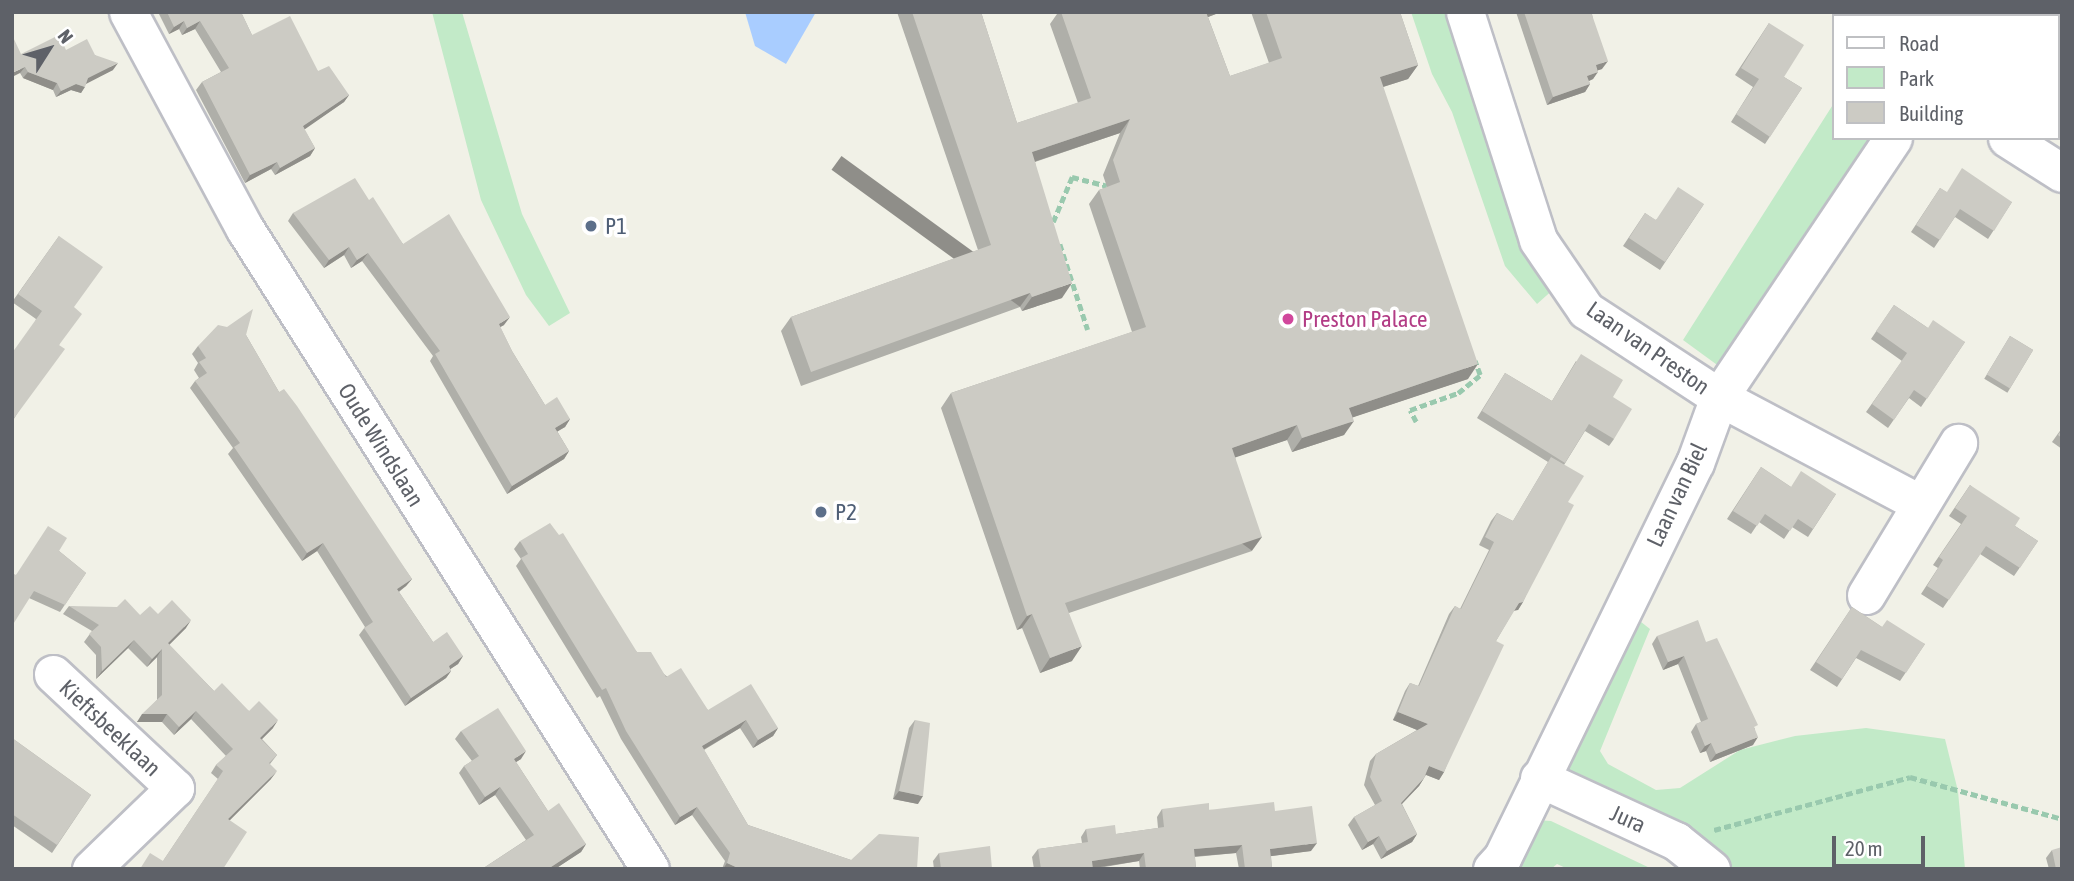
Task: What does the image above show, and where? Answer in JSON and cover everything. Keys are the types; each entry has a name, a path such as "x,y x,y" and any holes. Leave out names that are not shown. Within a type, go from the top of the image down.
{"street":[{"name":"Oude Windslaan","path":"128,12 245,229 650,869"},
{"name":"Laan van Preston","path":"1465,12 1538,240 1586,310 1719,397 1919,503"},
{"name":"Laan van Biel","path":"1492,869 1695,463 1719,397 1892,140"},
{"path":"2010,140 2062,173"},
{"path":"1866,595 1919,503 1958,443"},
{"name":"Kieftsbeeklaan","path":"52,674 175,788 91,869"},
{"name":"Jura","path":"1539,778 1676,841 1711,869"}],"path":[{"path":"1088,330 1052,220 1072,177 1107,186"},
{"path":"1416,422 1410,410 1458,393 1480,375 1471,349"},
{"path":"1676,841 1910,777 2062,820"}],"green space":[{"path":"432,12 462,12 522,214 570,313 549,326 526,295 481,200"},
{"path":"1411,12 1463,12 1565,279 1537,304 1505,266 1452,112 1432,74"},
{"path":"1832,106 1832,140 1875,140 1720,367 1683,340"},
{"path":"1622,607 1650,629 1600,751 1608,764 1656,790 1680,788 1740,750 1795,736 1866,728 1945,739 1958,791 1965,869 1714,869 1554,773"},
{"path":"1536,820 1551,821 1652,869 1568,869 1557,864 1551,869 1501,869"}],"water":[{"path":"745,12 816,12 786,64 755,46"}],"building":[{"path":"167,12 241,12 252,35 290,16 318,71 329,66 349,95 303,126 315,148 280,168 277,162 250,175 202,82 229,68 200,21 187,28 184,21 174,27"},
{"name":"Preston Palace","path":"912,12 981,12 1017,123 1091,98 1061,12 1206,12 1230,76 1282,58 1266,12 1400,12 1418,65 1380,77 1478,364 1349,408 1354,421 1302,438 1297,425 1232,448 1262,537 1065,603 1082,646 1050,658 1032,614 1027,616 951,393 1146,327 1099,190 1120,182 1113,160 1130,119 1032,152 1072,283 1032,297 1030,293 811,372 791,317 991,245"},
{"path":"1524,12 1591,12 1608,61 1596,65 1598,72 1587,76 1590,84 1553,97"},
{"path":"1769,23 1804,45 1784,77 1802,88 1770,137 1736,114 1759,79 1741,68"},
{"path":"12,35 21,54 59,35 66,50 87,39 95,55 118,63 88,78 85,87 76,84 61,91 57,83 28,72 25,67 12,73"},
{"path":"1962,168 2012,202 1994,231 1960,209 1940,240 1916,225 1940,188 1947,192"},
{"path":"355,178 369,200 373,197 403,244 449,214 510,317 499,324 512,351 545,405 557,397 570,419 555,428 569,451 512,486 435,354 440,351 368,253 357,260 349,247 329,260 293,213"},
{"path":"1678,187 1704,204 1665,262 1629,238 1645,213 1656,220"},
{"path":"59,236 103,267 74,307 82,314 59,345 65,349 12,421 12,353 42,311 18,294"},
{"path":"1894,305 1928,328 1933,320 1965,342 1927,399 1914,390 1894,420 1872,404 1907,353 1876,331"},
{"path":"253,309 246,335 279,392 284,389 297,406 412,579 397,589 433,642 447,632 463,656 449,666 451,671 411,698 364,628 373,622 323,543 307,553 234,447 240,443 195,381 207,373 199,362 206,358 198,346 218,325 227,327"},
{"path":"2010,336 2033,350 2010,388 1987,375"},
{"path":"1581,354 1623,380 1613,397 1632,409 1614,439 1589,424 1565,463 1482,411 1505,373 1552,401"},
{"path":"1551,457 1584,476 1568,502 1574,505 1523,602 1519,603 1496,641 1504,645 1444,772 1429,766 1424,778 1401,803 1417,834 1387,851 1379,836 1368,842 1354,817 1382,801 1370,777 1376,754 1428,724 1398,712 1410,683 1419,686 1455,606 1461,609 1494,542 1485,537 1497,513 1513,521"},
{"path":"1761,467 1791,487 1801,471 1836,494 1813,529 1798,519 1790,531 1765,514 1757,526 1733,511"},
{"path":"1970,485 2020,518 2015,526 2038,541 2020,568 1986,546 1949,600 1927,586 1943,560 1939,557 1967,516 1955,508"},
{"path":"550,523 559,535 563,533 637,652 651,652 666,677 681,668 708,710 751,684 778,728 758,740 746,720 702,746 748,825 851,860 879,834 919,837 917,869 740,869 727,863 730,853 697,807 680,817 626,731 606,688 602,690 521,558 528,554 520,541"},
{"path":"48,526 67,538 59,551 86,573 65,605 34,591 12,626 12,573 16,575"},
{"path":"125,599 140,615 150,606 158,614 172,600 191,620 168,643 214,691 222,683 249,711 259,701 278,720 260,738 277,755 269,763 277,771 228,819 247,832 223,869 140,869 150,853 163,861 223,771 216,765 233,749 196,711 179,727 167,714 142,714 162,695 162,649 152,659 134,640 102,671 101,647 89,634 99,625 69,606 117,607"},
{"path":"1852,607 1882,627 1887,620 1925,644 1906,673 1861,650 1842,679 1816,662"},
{"path":"1698,620 1706,642 1717,638 1758,725 1754,727 1758,737 1716,754 1711,743 1705,746 1696,724 1708,719 1684,656 1668,662 1657,636"},
{"path":"498,708 526,751 514,759 548,811 559,803 586,844 548,869 482,869 534,835 500,787 485,797 464,766 479,756 461,731"},
{"path":"915,720 930,723 923,796 899,791"},
{"path":"12,738 91,795 57,845 12,814"},
{"path":"1274,802 1275,811 1312,806 1317,843 1270,849 1272,869 1245,869 1242,845 1194,849 1196,869 1146,869 1144,853 1092,861 1093,869 1041,869 1038,849 1088,842 1086,829 1115,825 1116,834 1164,827 1162,809 1209,803 1209,810"},
{"path":"990,846 992,869 941,869 939,853"},
{"path":"2062,847 2062,869 2056,869 2052,850"}],"place":[{"name":"P1","path":"591,226"},
{"name":"Preston Palace","path":"1288,319"},
{"name":"P2","path":"821,512"}]}
